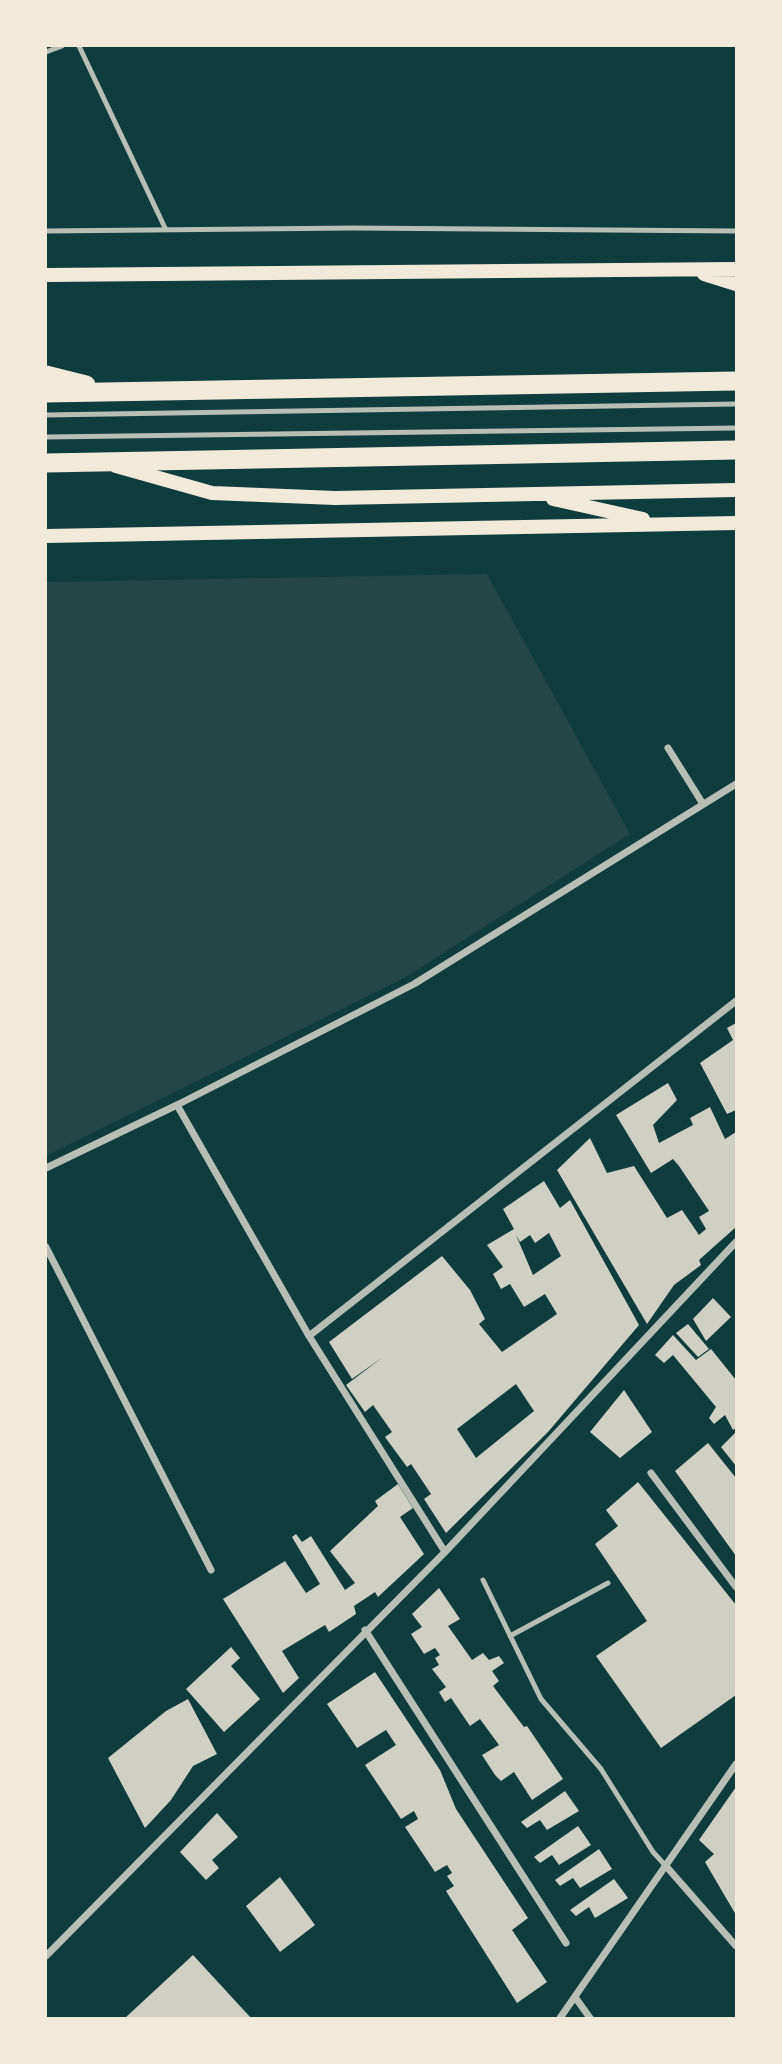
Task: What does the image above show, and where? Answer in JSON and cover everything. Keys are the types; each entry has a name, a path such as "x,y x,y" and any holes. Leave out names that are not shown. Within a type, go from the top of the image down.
{"highway":[{"path":"46,375 111,391"},
{"path":"46,393 737,381"},
{"path":"46,463 737,450"}],"main road":[{"path":"46,275 737,269"},
{"path":"689,270 737,284"},
{"path":"94,460 212,493 335,498 737,490"},
{"path":"531,494 667,524"},
{"path":"46,536 737,523"}],"street":[{"path":"668,748 703,804"},
{"path":"46,1168 177,1105 414,984 737,784"},
{"path":"309,1336 737,1001"},
{"path":"177,1105 309,1336 445,1552"},
{"path":"46,1956 365,1630 445,1552 737,1242"},
{"path":"46,1247 211,1570"},
{"path":"651,1473 737,1587"},
{"path":"365,1630 566,1943"},
{"path":"560,2018 737,1764"},
{"path":"666,1865 737,1947"},
{"path":"575,1997 590,2018"}],"lane":[{"path":"46,52 62,46"},
{"path":"79,46 166,230"},
{"path":"46,231 737,231"},
{"path":"46,415 737,404"},
{"path":"46,437 737,428"},
{"path":"483,1580 541,1699 601,1769 653,1852 666,1865"},
{"path":"510,1636 608,1583"}],"shaded area":[{"path":"487,574 630,834 404,978 46,1156 46,582"}],"building":[{"path":"736,1023 736,1110 727,1114 700,1063 733,1040 727,1028"},
{"path":"668,1083 677,1100 653,1125 659,1143 693,1125 690,1118 710,1107 725,1139 736,1132 736,1227 699,1260 701,1265 674,1285 647,1324 557,1170 590,1138 607,1173 634,1166 667,1218 682,1210 699,1235 706,1229 699,1217 709,1211 679,1166 673,1159 651,1173 616,1115"},
{"path":"544,1181 560,1208 570,1200 639,1325 548,1432 446,1533 424,1499 431,1494 411,1464 407,1467 385,1437 392,1432 373,1405 365,1412 346,1385 383,1357 352,1379 329,1342 442,1256 470,1290 485,1319 479,1324 502,1352 557,1314 545,1294 524,1307 510,1284 501,1289 493,1274 503,1267 487,1245 514,1229 503,1209","holes":["549,1233 561,1256 533,1275 516,1235 520,1242 530,1235 535,1243","516,1384 534,1411 476,1458 457,1429"]},
{"path":"713,1298 731,1317 706,1341 693,1319"},
{"path":"688,1324 709,1349 698,1357 676,1333"},
{"path":"673,1335 696,1360 711,1349 736,1380 736,1428 733,1430 725,1415 714,1424 709,1418 716,1407 673,1355 664,1363 655,1355"},
{"path":"624,1390 652,1432 620,1458 590,1432"},
{"path":"736,1432 736,1466 721,1447"},
{"path":"708,1443 736,1478 736,1556 675,1471"},
{"path":"638,1482 736,1605 736,1695 661,1748 596,1656 647,1621 595,1544 618,1526 606,1510"},
{"path":"398,1484 413,1508 400,1517 424,1554 378,1597 375,1592 354,1606 356,1614 329,1632 325,1625 282,1651 299,1678 283,1693 223,1599 285,1561 306,1593 320,1584 292,1537 296,1534 302,1542 311,1536 345,1590 355,1583 330,1551 378,1506 375,1501"},
{"path":"439,1588 460,1619 448,1626 472,1660 483,1653 489,1660 499,1656 504,1663 492,1671 499,1681 493,1686 524,1727 527,1726 563,1779 532,1800 514,1772 501,1781 495,1775 482,1755 499,1745 480,1719 470,1726 451,1698 445,1702 439,1692 446,1687 432,1669 439,1665 435,1658 440,1655 435,1648 424,1654 411,1634 422,1627 412,1614"},
{"path":"231,1647 240,1658 231,1666 260,1699 224,1732 186,1689"},
{"path":"375,1672 440,1770 456,1809 528,1918 512,1930 547,1982 517,2003 446,1891 454,1886 447,1876 452,1873 447,1865 435,1872 405,1827 418,1819 414,1811 401,1819 365,1765 396,1745 386,1730 357,1748 327,1704"},
{"path":"188,1699 217,1754 193,1766 171,1800 145,1828 108,1758 166,1711"},
{"path":"736,1787 736,1915 705,1862 714,1854 699,1840"},
{"path":"565,1791 579,1811 547,1830 540,1820 527,1828 521,1822"},
{"path":"217,1813 238,1837 212,1860 219,1868 206,1880 180,1852"},
{"path":"578,1826 591,1845 559,1865 552,1855 540,1863 534,1857"},
{"path":"599,1849 612,1869 580,1888 573,1878 560,1886 555,1880"},
{"path":"280,1877 315,1925 280,1952 246,1906"},
{"path":"614,1879 628,1898 595,1918 589,1907 576,1916 570,1910"},
{"path":"193,1955 251,2018 125,2018"}]}
